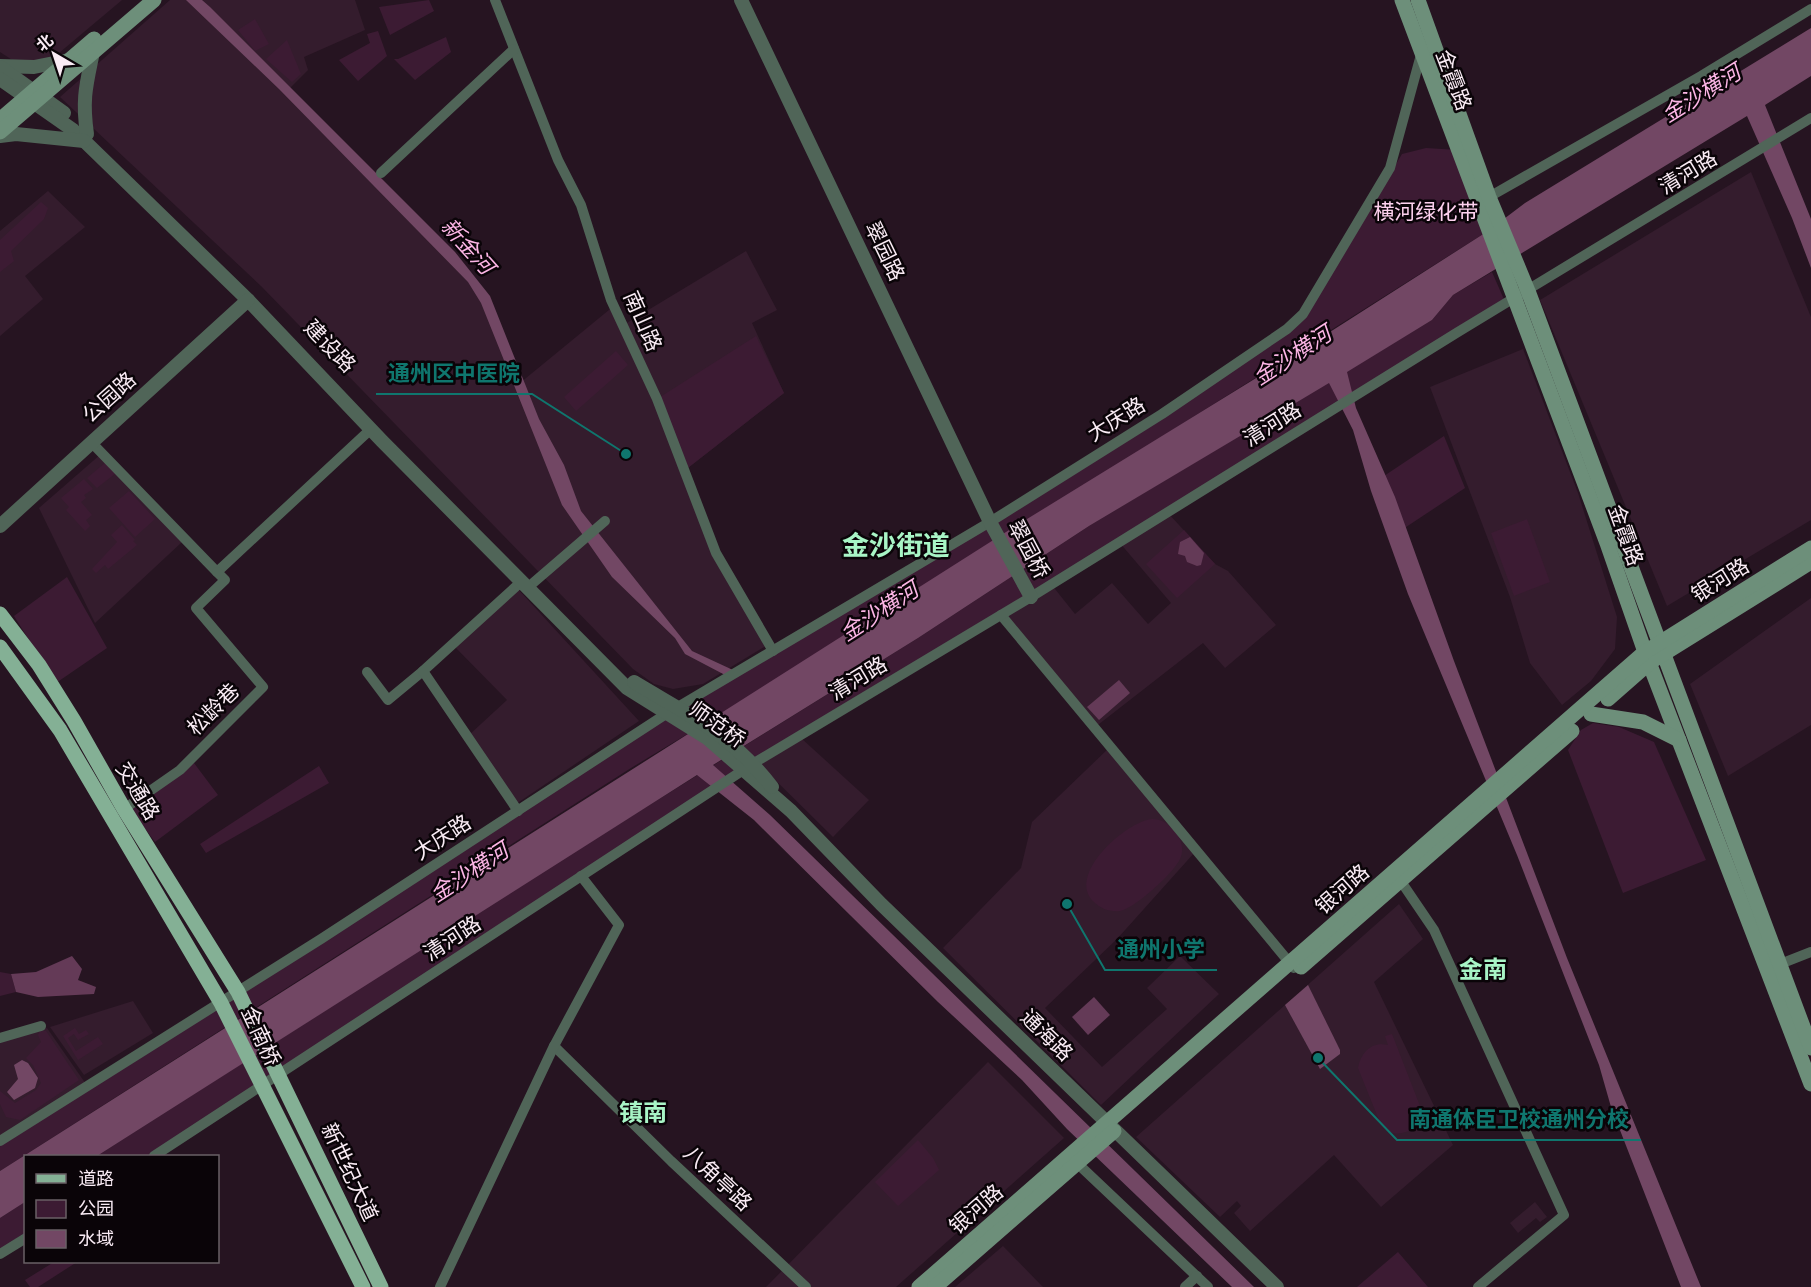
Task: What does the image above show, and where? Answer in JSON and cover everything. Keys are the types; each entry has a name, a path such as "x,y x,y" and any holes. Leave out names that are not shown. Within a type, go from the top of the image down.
{"main road":[{"path":"0,134 69,60 140,0"},
{"path":"0,120 35,97 93,52 154,0"},
{"name":"金霞路","path":"1402,0 1421,53 1522,295 1661,648 1774,967 1811,1084"},
{"name":"金霞路","path":"1418,0 1489,197 1491,220"},
{"name":"金霞路","path":"1522,295 1647,658 1774,967 1811,1048"},
{"name":"银河路","path":"935,1287 1111,1127 1647,658 1811,548"},
{"name":"银河路","path":"1661,648 1811,562"},
{"name":"交通路","path":"0,614 39,664 124,809 238,992"},
{"name":"交通路","path":"0,647 60,730 221,1003"},
{"name":"银河路","path":"1397,877 1591,714 1647,658"},
{"path":"1591,714 1643,722 1679,740"},
{"name":"金南桥","path":"238,992 280,1075"},
{"name":"金南桥","path":"221,1003 262,1087"},
{"name":"新世纪大道","path":"280,1075 381,1287"},
{"name":"新世纪大道","path":"262,1087 363,1287"},
{"name":"银河路","path":"919,1287 1072,1164"}],"street":[{"name":"南山路","path":"495,0 558,160 581,205 611,300 657,399 716,553 773,651"},
{"name":"翠园路","path":"741,0 990,522"},
{"path":"1489,197 1701,76 1811,9"},
{"name":"大庆路","path":"221,1003 671,711 990,522 1162,414 1287,329 1303,314 1390,168 1421,53 1431,32"},
{"path":"381,173 514,49"},
{"path":"0,134 86,137 83,104 85,83 93,52"},
{"path":"0,67 34,67 69,60"},
{"name":"建设路","path":"0,67 86,137 251,294 627,688 671,711"},
{"name":"建设路","path":"0,79 35,97"},
{"name":"清河路","path":"262,1087 749,766 1031,597 1811,118"},
{"name":"建设路","path":"86,137 248,300 370,429 528,582"},
{"name":"公园路","path":"0,526 248,300"},
{"path":"91,442 217,572 370,429"},
{"name":"翠园桥","path":"990,522 1031,597"},
{"path":"367,672 388,700 528,582 602,524"},
{"name":"松龄巷","path":"124,809 180,770 263,687 196,608 225,580 217,572"},
{"path":"1001,615 1293,967"},
{"path":"423,671 518,811"},
{"name":"师范桥","path":"671,711 749,766"},
{"name":"通海路","path":"749,766 881,904 1277,1287"},
{"path":"440,1287 554,1046 619,925 581,876"},
{"path":"1397,877 1434,930 1564,1215 1478,1287"},
{"path":"1774,967 1811,952"},
{"path":"0,1141 221,1003"},
{"path":"0,1038 41,1026"},
{"name":"八角亭路","path":"554,1046 671,1161 806,1287"},
{"path":"156,1155 262,1087"},
{"path":"1072,1164 1208,1287"},
{"path":"0,1254 24,1239"},
{"path":"1185,1287 1197,1276"}],"shaded area":[{"path":"0,0 122,0 34,74 0,52"},
{"path":"170,0 355,0 365,30 304,57 308,70 287,91 474,281 520,383 615,305 625,324 746,251 777,310 752,323 784,393 684,471 716,553 769,644 703,684 673,689 654,684 633,669 261,286 60,97"},
{"path":"1751,172 1811,317 1811,520 1667,606 1540,300"},
{"path":"48,191 85,227 25,276 43,299 0,336 0,231"},
{"path":"1523,349 1578,493 1617,617 1615,649 1591,681 1562,705 1530,663 1510,597 1430,387"},
{"path":"101,454 182,542 95,623 39,508"},
{"path":"1167,512 1215,564 1228,571 1276,625 1225,668 1203,643 1094,728 1001,615 1051,584 1075,614 1112,583 1148,624 1171,603 1119,542"},
{"path":"1190,537 1204,553 1201,565 1197,566 1187,562 1185,556 1178,554 1180,542"},
{"path":"517,588 639,721 516,804 469,735 507,700 454,646"},
{"path":"1811,598 1811,725 1728,776 1690,684"},
{"path":"1119,680 1130,693 1099,720 1087,707"},
{"path":"801,738 869,800 833,837 760,765"},
{"path":"1110,747 1195,852 1117,939 1045,1008 1102,1067 1167,1009 1147,988 1180,956 1219,994 1101,1105 943,948 1021,868 1032,822"},
{"path":"1399,904 1423,939 1374,982 1453,1145 1381,1207 1334,1155 1250,1231 1234,1213 1241,1206 1237,1201 1220,1217 1136,1137"},
{"path":"72,956 82,969 78,980 96,987 94,994 38,997 16,992 11,974 36,972"},
{"path":"1094,997 1110,1015 1088,1035 1072,1017"},
{"path":"133,1001 153,1033 84,1075 50,1027"},
{"path":"47,1028 88,1087 0,1141 0,1042"},
{"path":"988,1062 1064,1138 896,1287 766,1287"},
{"path":"1535,1202 1547,1217 1540,1222 1536,1218 1518,1233 1510,1223"},
{"path":"1003,1246 1043,1287 955,1287"}],"green space":[{"path":"429,0 434,11 390,35 379,7"},
{"path":"255,19 269,44 255,51 238,30"},
{"path":"378,31 387,56 358,81 339,60 370,43 367,34"},
{"path":"446,37 451,52 415,80 394,59 398,59"},
{"path":"287,40 301,74 292,82 266,59"},
{"name":"横河绿化带","path":"1426,148 1458,150 1488,231 744,700 631,768 0,1171 0,1142 666,714 990,522 1305,315 1402,154"},
{"path":"41,202 48,208 44,219 11,251 14,261 0,272 0,240"},
{"name":"横河绿化带","path":"1492,272 1506,304 754,763 153,1155 99,1155 558,862 918,638 1089,526 1432,320 1453,295"},
{"path":"756,336 784,393 684,471 657,399"},
{"path":"616,351 628,365 576,411 564,397"},
{"path":"1444,436 1465,488 1397,533 1378,480"},
{"path":"106,462 116,473 97,488 87,478"},
{"path":"84,479 93,489 84,495 86,498 81,502 92,515 86,520 90,526 85,531 66,510 69,507 61,498"},
{"path":"129,491 155,519 135,537 109,508"},
{"path":"1527,519 1550,582 1514,596 1491,533"},
{"path":"122,525 137,545 108,569 105,565 96,573 92,569 117,542 111,535"},
{"path":"1184,530 1215,564 1177,598 1146,564"},
{"path":"67,577 107,648 56,683 14,616"},
{"path":"1593,723 1619,727 1654,742 1706,860 1623,893 1568,750 1581,730"},
{"path":"194,763 218,795 155,842 131,810"},
{"path":"319,766 329,783 206,853 200,844"},
{"path":"1152,819 1165,822 1177,835 1182,850 1179,861 1152,890 1134,904 1120,911 1106,910 1094,902 1087,891 1087,878 1093,864 1115,839 1128,829"},
{"path":"0,972 11,974 16,992 0,996"},
{"path":"75,1028 79,1034 86,1030 89,1034 78,1040 74,1034 68,1038 76,1051 98,1037 103,1044 78,1060 63,1036"},
{"path":"40,1031 46,1031 79,1080 20,1120 6,1117 0,1104 0,1091 15,1103 36,1090 41,1083 33,1065 26,1058 41,1042 38,1035"},
{"path":"1392,1034 1420,1106 1415,1127 1397,1134 1384,1129 1381,1125 1358,1068 1368,1049 1382,1044 1388,1045 1385,1036"},
{"path":"918,1140 933,1158 939,1170 898,1206 875,1182"},
{"path":"24,1203 24,1234 0,1249 0,1218"},
{"path":"1398,1252 1428,1287 1357,1287"},
{"path":"52,1263 75,1263 38,1287 30,1287 25,1280"}],"water":[{"path":"186,0 202,0 210,7 455,252 490,296 539,419 564,465 581,511 692,651 733,670 725,675 685,654 675,638 612,577 562,505 481,303 468,282 279,89"},
{"path":"1811,28 1811,76 1765,105 1811,219 1811,268 1792,218 1747,116 1453,295 1432,320 1347,372 1356,408 1395,497 1454,661 1567,958 1701,1287 1681,1287 1611,1107 1599,1065 1517,855 1408,594 1371,491 1353,430 1329,383 1089,526 918,638 713,765 770,815 1254,1287 1232,1287 1067,1129 1022,1080 938,1002 754,820 697,775 99,1155 25,1155 1006,532 1308,346 1488,231 1525,203"},
{"path":"1308,985 1340,1050 1340,1054 1320,1069 1285,1005"},
{"path":"22,1060 28,1063 38,1078 35,1088 14,1100 7,1092 18,1079 14,1065"},
{"path":"24,1156 24,1203 0,1218 0,1171"}],"place":[{"name":"通州区中医院","path":"626,454"},
{"name":"通州小学","path":"1067,904"},
{"name":"南通体臣卫校通州分校","path":"1318,1058"}],"district":[{"name":"金沙街道","path":"896,545"},
{"name":"金南","path":"1483,969"},
{"name":"镇南","path":"643,1112"}],"water label":[{"name":"金沙横河","path":"1701,93"},
{"name":"新金河","path":"468,246"},
{"name":"金沙横河","path":"1292,355"},
{"name":"金沙横河","path":"879,611"},
{"name":"金沙横河","path":"469,872"}]}
